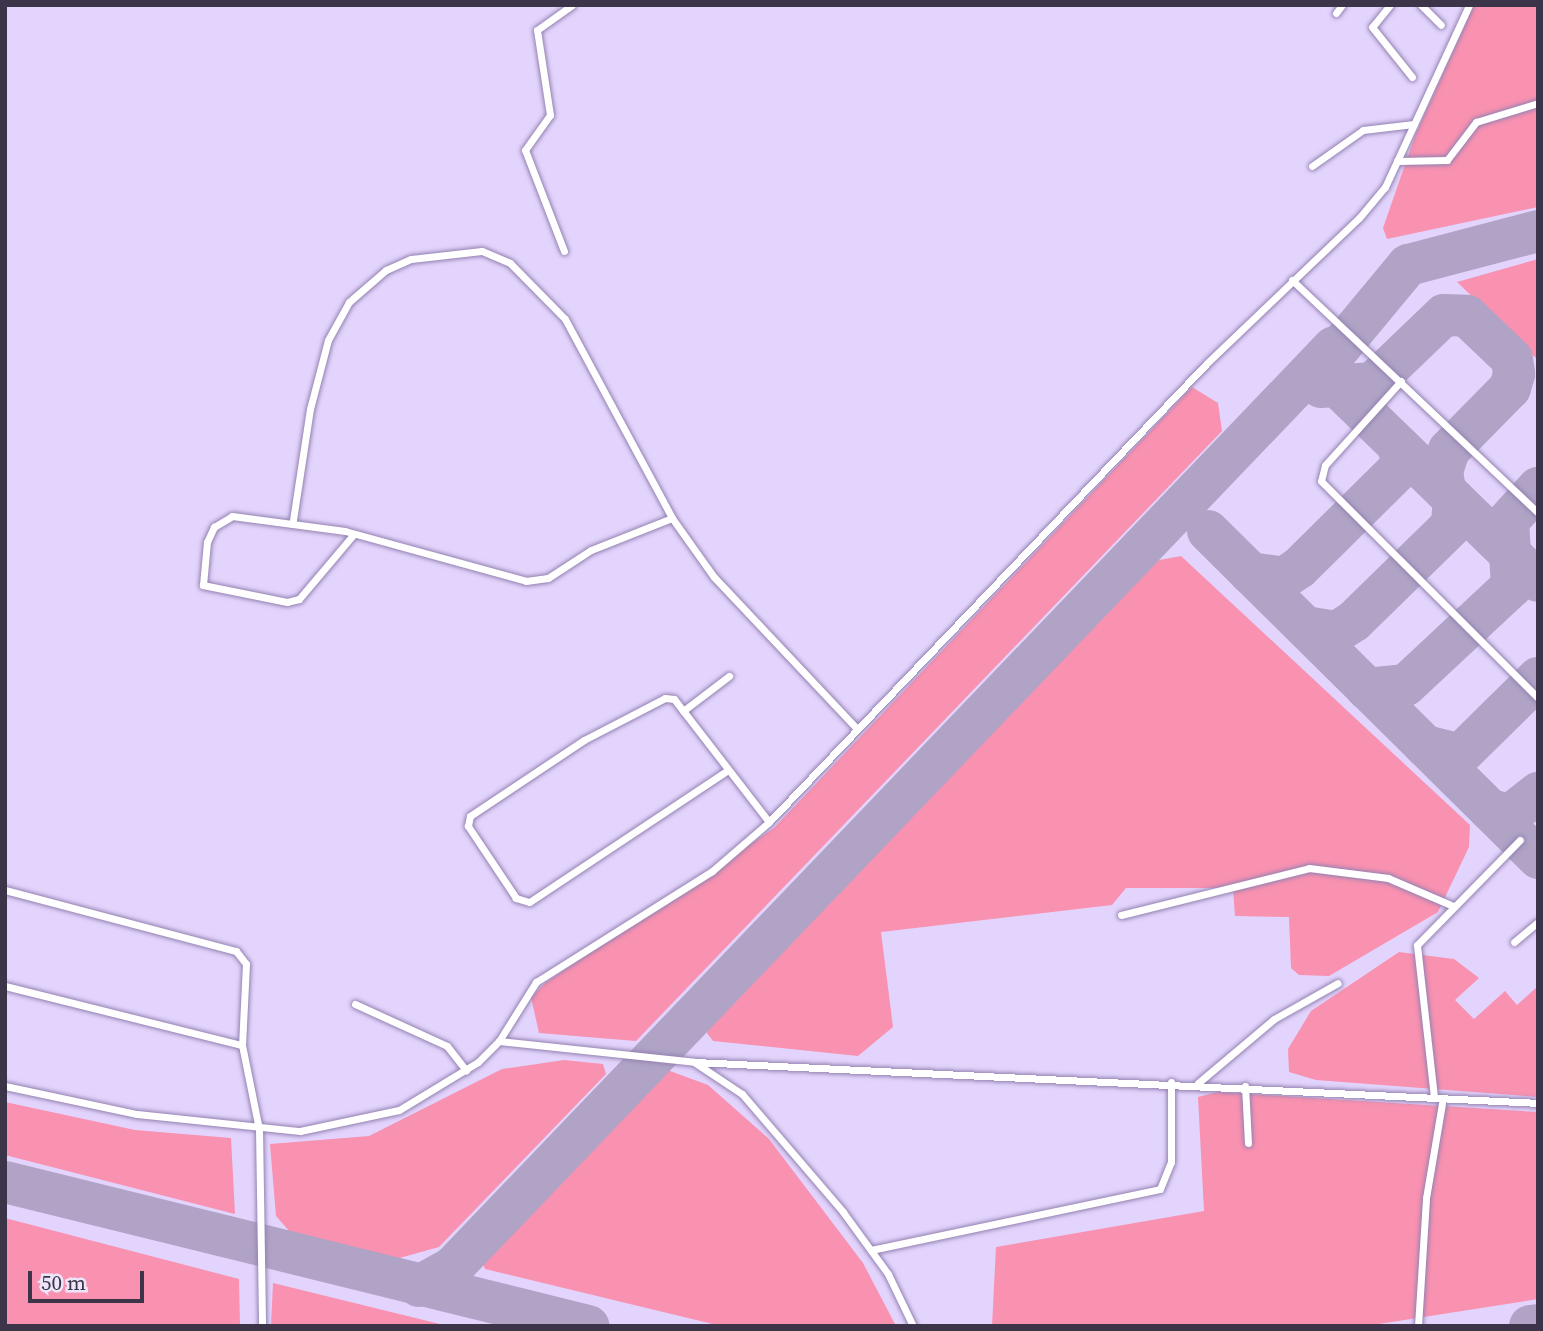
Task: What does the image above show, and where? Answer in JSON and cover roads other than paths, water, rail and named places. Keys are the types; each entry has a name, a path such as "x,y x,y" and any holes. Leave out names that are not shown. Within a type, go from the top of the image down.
{"lane":[{"path":"564,251 525,150 550,115 537,30 572,5"},
{"path":"1336,13 1342,5"},
{"path":"1390,5 1372,27 1412,76"},
{"path":"1421,5 1441,25"},
{"path":"5,1086 137,1114 259,1129 360,1122 399,1110 466,1070 499,1041 536,982 712,871 769,822 1292,280 1359,218 1397,161 1469,5"},
{"path":"1397,161 1447,160 1476,122 1538,103"},
{"path":"1312,166 1363,130 1414,124"},
{"path":"293,520 310,409 328,340 349,302 411,258 482,251 510,263 565,319 672,518 714,577 857,729"},
{"path":"1292,280 1538,513"},
{"path":"1401,381 1325,465 1321,481 1538,698"},
{"path":"353,535 299,599 287,603 203,585 207,542 222,519 293,520 353,535 526,581 548,578 591,550 672,518"},
{"path":"683,711 729,676"},
{"path":"725,772 529,902 516,898 471,837 470,816 583,740 665,698 683,711 725,772 769,822"},
{"path":"1418,1326 1426,1198 1438,1097 1414,960 1424,934 1520,840"},
{"path":"1121,915 1308,868 1388,878 1453,906"},
{"path":"5,890 236,951 246,964 242,1045 259,1129 262,1326"},
{"path":"1514,942 1538,922"},
{"path":"1198,1083 1274,1019 1338,983"},
{"path":"5,986 242,1045"},
{"path":"355,1004 447,1046 466,1070"},
{"path":"499,1041 694,1062 1198,1083 1538,1103"},
{"path":"694,1062 742,1094 871,1250 913,1326"},
{"path":"871,1250 1160,1189 1171,1163 1171,1082"},
{"path":"1245,1086 1248,1143"}]}
